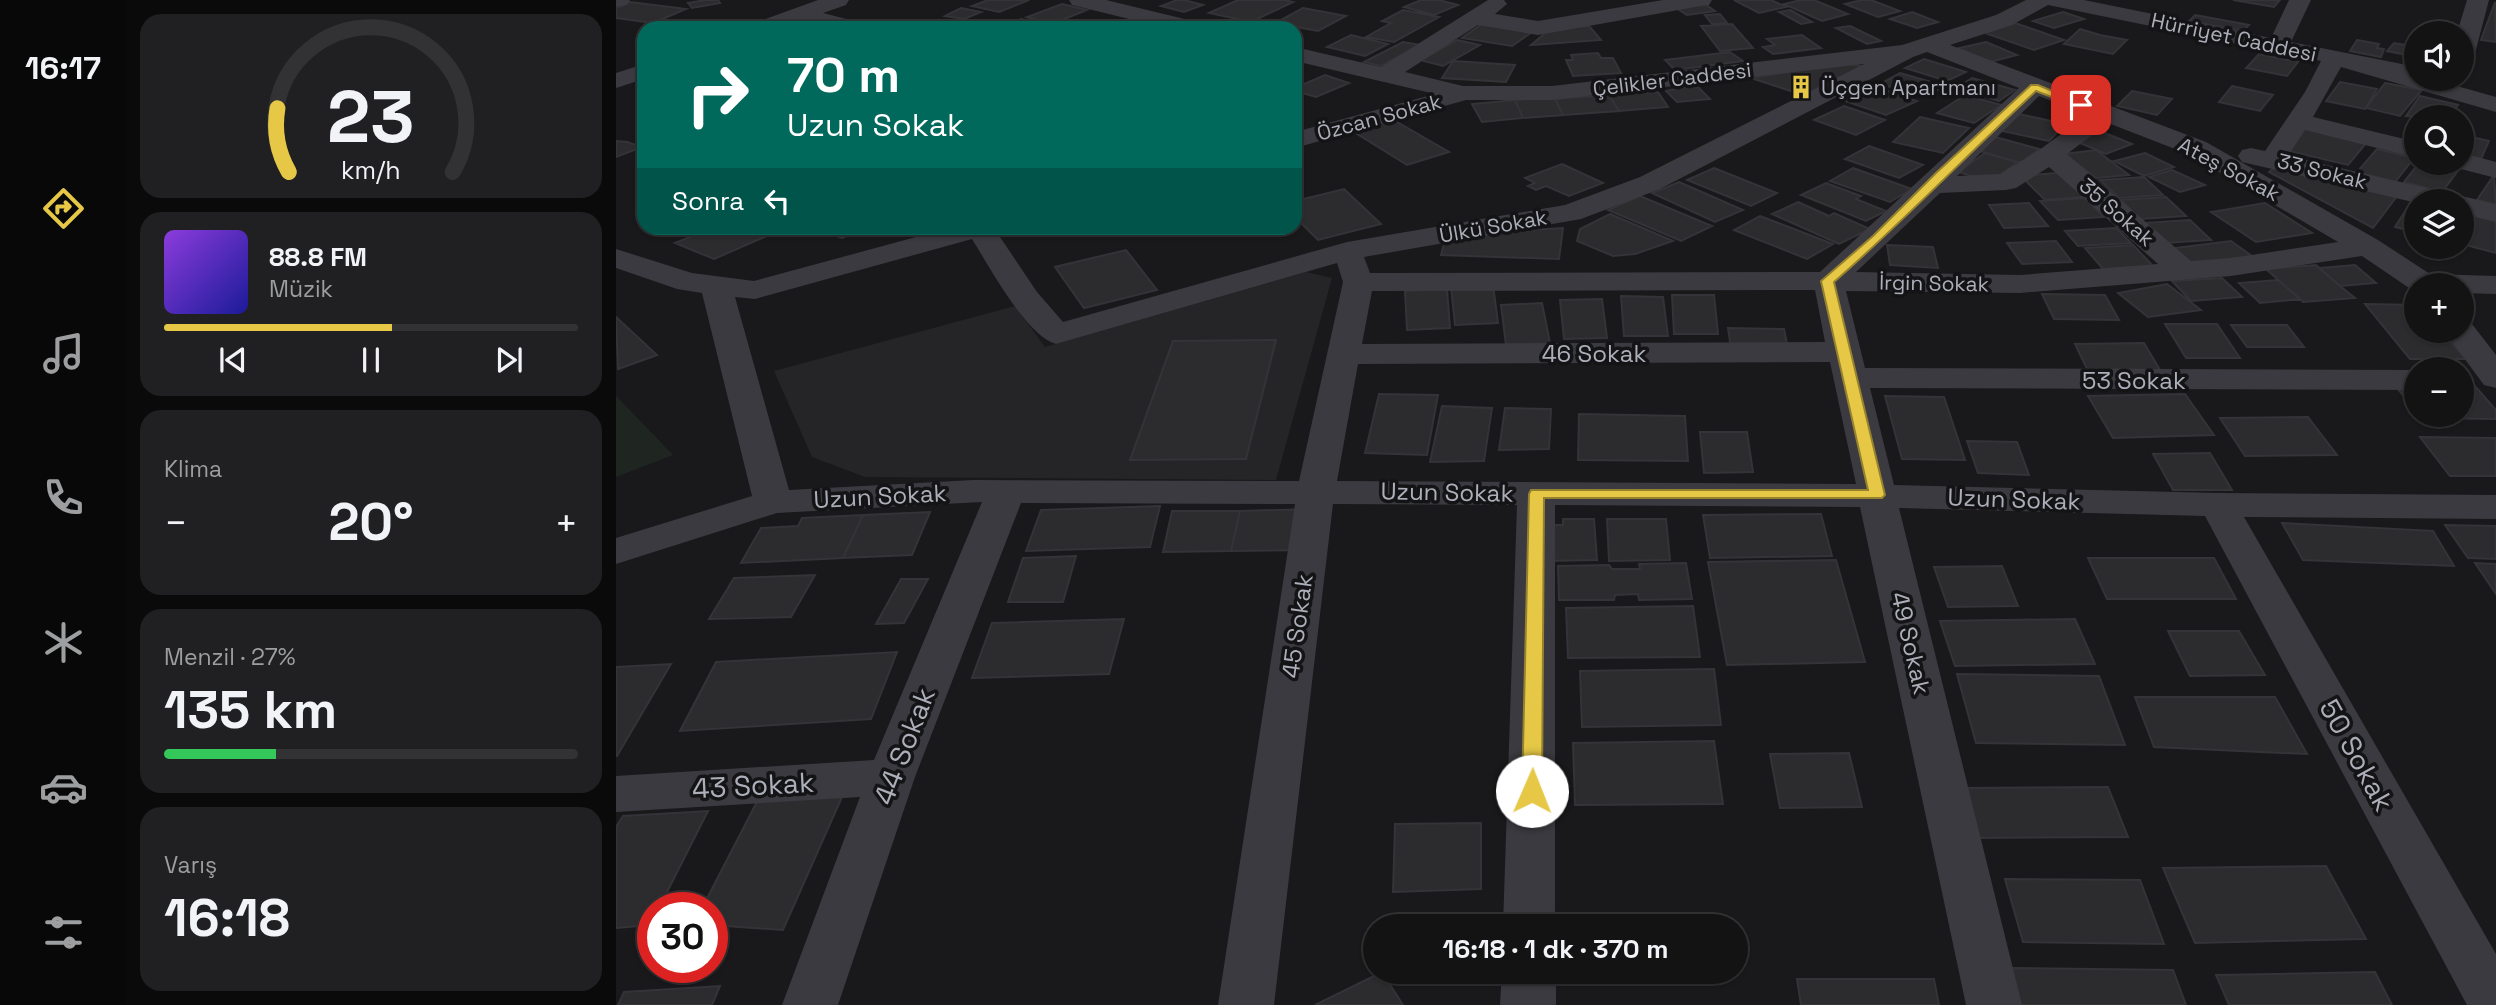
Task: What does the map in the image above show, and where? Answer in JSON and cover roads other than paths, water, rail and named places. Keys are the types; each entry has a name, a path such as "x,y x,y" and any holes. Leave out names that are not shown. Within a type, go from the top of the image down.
{"street":[{"path":"781,21 838,0"},
{"path":"1080,0 1113,3 1171,21"},
{"path":"1382,76 1492,5 1538,28 1701,0"},
{"name":"Çelikler Caddesi","path":"1302,56 1463,93 1552,93 1917,49 2004,20 2042,0"},
{"name":"Hürriyet Caddesi","path":"2052,0 2404,72"},
{"path":"2278,46 2300,0"},
{"path":"2472,21 2478,0"},
{"path":"802,13 830,21"},
{"name":"Ateş Sokak","path":"1917,49 2034,87 2197,148 2367,246"},
{"name":"Ülkü Sokak","path":"984,235 1025,298 1056,334 1571,213 1650,183 1917,49"},
{"path":"2273,159 2318,92 2333,58 2496,105"},
{"path":"616,68 637,70"},
{"path":"616,80 637,72"},
{"path":"2474,85 2496,90"},
{"path":"1828,281 1877,239 2034,87"},
{"name":"Özcan Sokak","path":"1302,138 1463,93"},
{"path":"1931,185 2006,183 2051,154 2104,114"},
{"path":"2298,121 2404,147"},
{"name":"33 Sokak","path":"2197,148 2273,159 2404,191"},
{"name":"35 Sokak","path":"2051,154 2184,271"},
{"path":"2474,164 2496,170"},
{"path":"2474,208 2496,214"},
{"path":"616,258 688,282 755,290 954,235"},
{"path":"2367,246 2408,273"},
{"name":"İrgin Sokak","path":"1353,266 1828,281 2020,284 2231,267 2367,246"},
{"name":"45 Sokak","path":"1246,1005 1316,490 1343,354 1353,266"},
{"name":"49 Sokak","path":"1828,281 1994,1005"},
{"path":"716,285 773,502"},
{"path":"2474,285 2496,285"},
{"path":"2469,343 2496,379"},
{"name":"46 Sokak","path":"1343,354 1848,365"},
{"name":"53 Sokak","path":"1848,365 2404,380"},
{"path":"2474,380 2496,379"},
{"name":"Uzun Sokak","path":"616,551 773,502 1006,491 1316,490 1877,495 2218,505 2496,507"},
{"name":"44 Sokak","path":"810,1005 891,777 1006,491"},
{"path":"1529,914 1536,494"},
{"name":"50 Sokak","path":"2218,505 2496,1005"},
{"name":"43 Sokak","path":"616,793 891,777"},
{"path":"1528,1005 1529,984"}],"place":[{"name":"Üçgen Apartmanı","path":"1801,87"}]}
